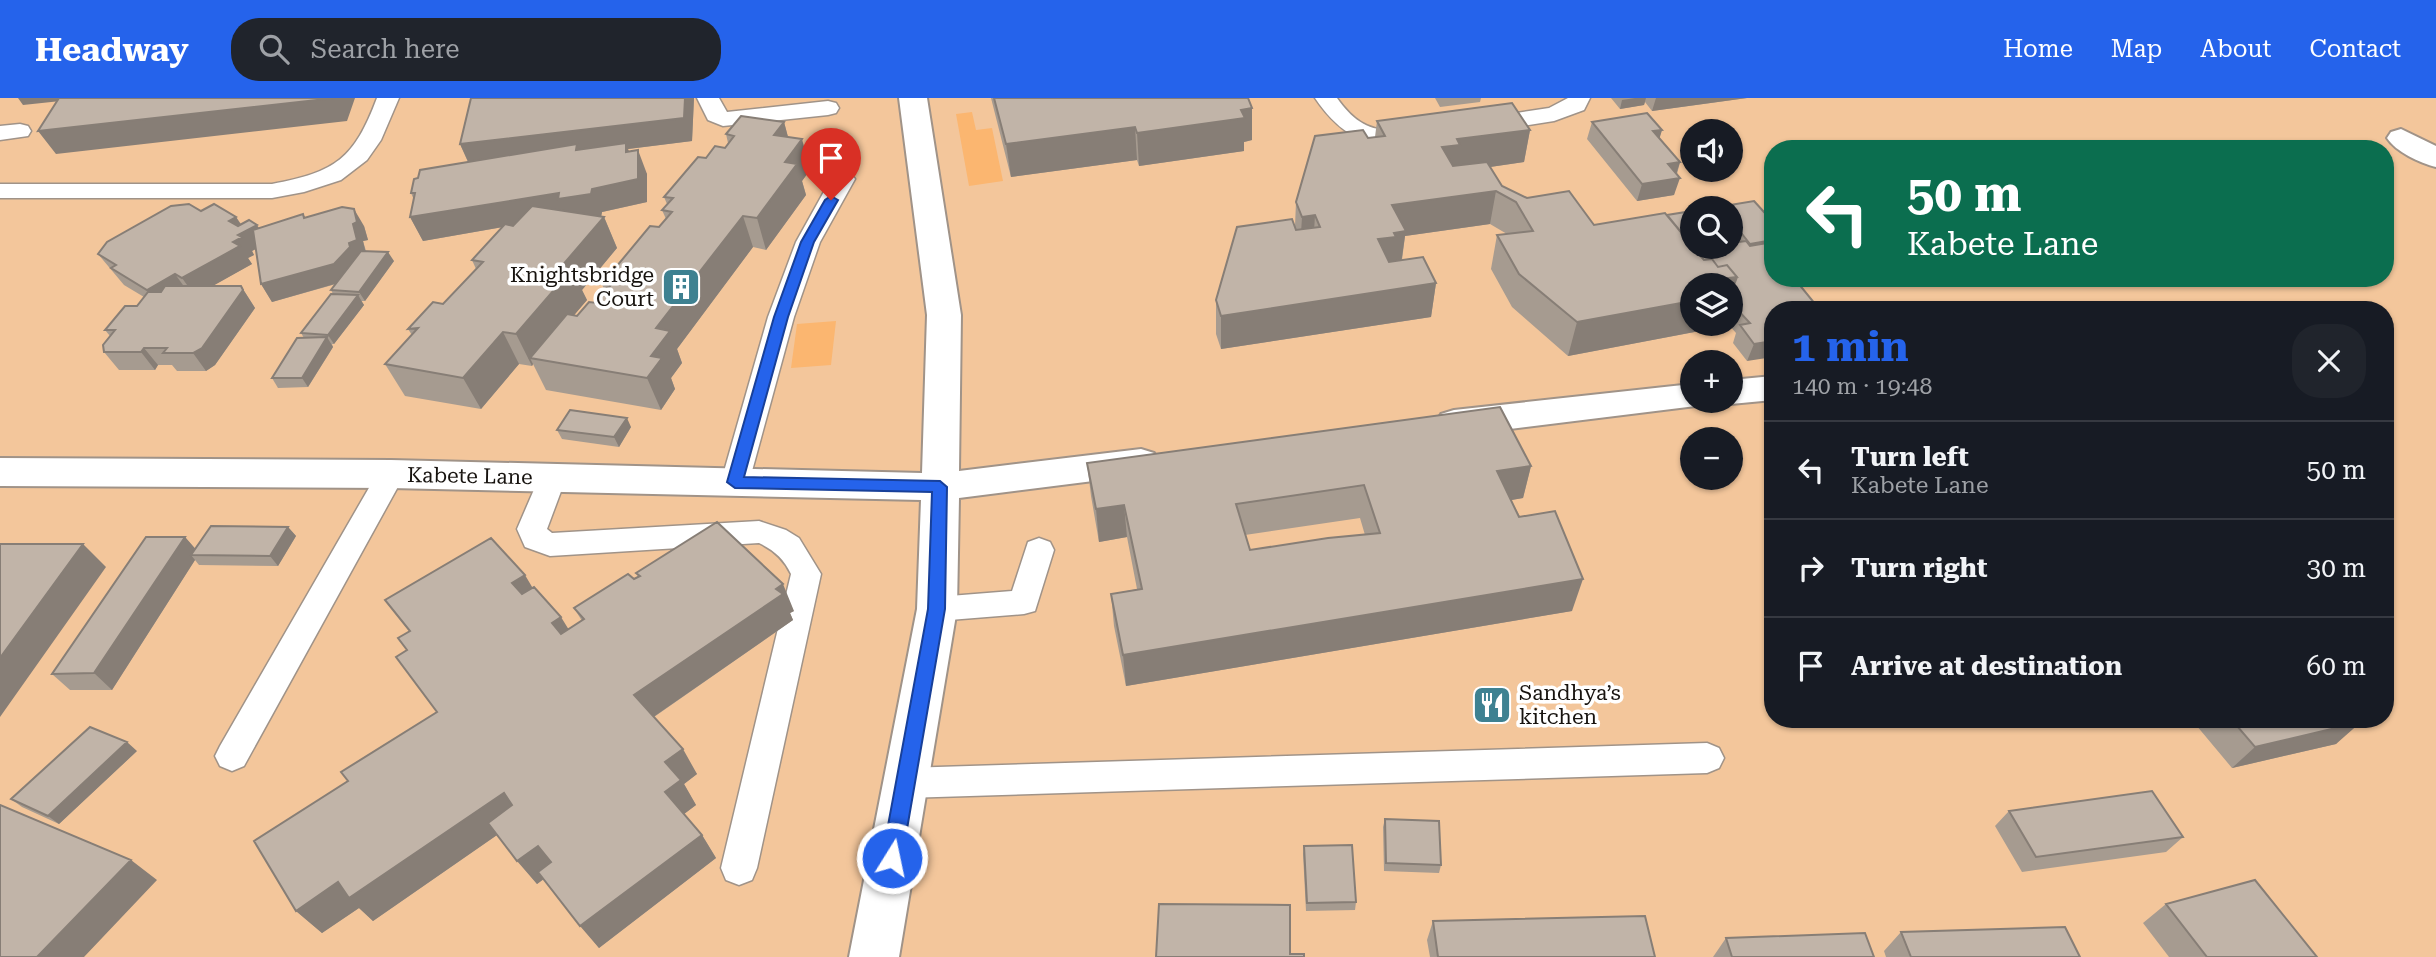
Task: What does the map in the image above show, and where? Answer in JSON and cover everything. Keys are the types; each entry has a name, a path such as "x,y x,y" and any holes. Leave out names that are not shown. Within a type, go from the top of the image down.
{"street":[{"path":"874,957 936,609 944,315 913,98"},
{"path":"2401,138 2436,158"},
{"path":"1743,391 1764,389"},
{"path":"1416,428 1680,397"},
{"name":"Kabete Lane","path":"0,472 390,474 940,487 1171,458"}],"lane":[{"path":"0,191 272,191 301,186 336,175 356,159 376,134 388,98"},
{"path":"708,98 716,115 723,119 828,108"},
{"path":"1326,98 1343,123 1361,133 1381,137 1431,133"},
{"path":"1466,128 1554,114 1576,106 1579,98"},
{"path":"735,482 781,317 803,254 843,178"},
{"path":"232,756 390,474"},
{"path":"552,478 532,530 536,539 550,545 759,532 787,543 799,558 806,574 739,868"},
{"path":"936,609 1024,602 1039,550"},
{"path":"905,783 1707,758"}],"shaded area":[{"path":"0,98 2436,98 2436,957 0,957"},
{"path":"972,112 976,130 992,128 1003,181 969,186 956,114"},
{"path":"836,321 831,365 791,368 797,324"}],"building":[{"path":"59,98 335,98 38,131"},
{"path":"471,98 685,98 684,118 460,144"},
{"path":"994,98 1248,98 1252,108 1241,110 1245,118 1137,133 1135,127 1006,144"},
{"path":"1512,103 1530,130 1457,139 1460,145 1442,147 1453,166 1487,162 1502,186 1527,198 1569,191 1594,225 1665,213 1680,231 1680,259 1712,259 1718,267 1727,265 1734,273 1680,273 1680,303 1577,322 1519,274 1497,235 1533,231 1516,202 1496,191 1392,205 1406,231 1394,233 1396,237 1378,239 1389,262 1423,257 1436,283 1221,316 1216,300 1237,227 1292,219 1296,230 1320,227 1315,215 1302,217 1296,202 1315,136 1363,130 1368,138 1385,136 1377,121"},
{"path":"1647,113 1662,130 1653,131 1680,162 1668,164 1680,178 1642,184 1592,122"},
{"path":"741,116 784,122 774,135 802,139 785,162 797,164 757,218 743,216 656,328 670,331 651,356 662,358 647,378 530,358 567,314 577,316 589,302 597,303 610,286 602,284 650,226 659,227 672,212 662,210 673,198 664,197 698,157 706,158 715,146 725,148 734,136 726,134"},
{"path":"626,143 626,152 638,150 638,179 592,189 591,194 558,199 559,193 410,217 415,193 411,193 414,179 418,178 420,170 577,144 576,150"},
{"path":"1754,201 1764,212 1764,242 1750,244 1743,235 1743,203"},
{"path":"189,204 201,211 214,204 236,217 229,221 238,226 249,220 257,225 238,235 242,237 233,242 240,246 182,278 175,274 147,290 111,268 116,265 98,254 107,242 171,206"},
{"path":"532,206 604,217 561,267 573,268 516,334 503,332 463,378 385,364 418,328 408,329 433,302 443,304 483,262 472,260 505,224 513,226"},
{"path":"342,207 354,209 357,222 353,224 357,240 349,243 350,247 334,264 261,284 253,230 303,214 304,218"},
{"path":"1680,213 1680,231 1667,215"},
{"path":"1743,241 1750,246 1764,244 1764,287 1801,287 1813,301 1764,301 1764,342 1754,344 1743,329 1743,324 1750,323 1743,316 1743,273 1734,273 1727,265 1718,267 1712,259 1743,259"},
{"path":"361,251 388,252 359,292 331,290"},
{"path":"165,286 241,286 243,290 202,348 193,353 163,353 167,348 144,348 141,352 104,352 103,345 115,330 105,330 125,306 137,306 148,292 161,292"},
{"path":"331,294 358,295 328,335 301,333"},
{"path":"327,337 302,378 272,378 297,338"},
{"path":"1500,407 1531,466 1497,471 1519,517 1555,511 1583,579 1123,655 1111,594 1142,589 1124,505 1096,509 1087,463","holes":["1364,485 1380,533 1250,550 1236,504"]},
{"path":"570,410 627,418 614,437 557,430"},
{"path":"717,522 783,584 776,589 783,594 634,695 683,749 665,762 681,780 665,792 702,835 580,926 538,872 551,862 538,846 517,861 488,823 512,805 504,793 349,898 338,882 296,911 254,841 348,781 341,772 437,712 396,657 407,650 398,638 410,631 385,600 491,538 525,575 512,583 522,594 534,587 561,617 552,623 561,634 584,619 574,608 628,574 634,579 640,576 636,573"},
{"path":"211,526 288,527 270,556 191,555"},
{"path":"146,537 185,537 94,673 52,674"},
{"path":"0,544 83,544 0,658"},
{"path":"90,727 127,742 48,816 11,799"},
{"path":"2239,728 2336,728 2255,747"},
{"path":"2152,791 2183,837 2036,857 2009,811"},
{"path":"0,805 131,860 37,957 0,957"},
{"path":"1385,819 1439,821 1441,865 1386,863"},
{"path":"1352,845 1356,902 1307,903 1304,846"},
{"path":"2255,880 2317,957 2207,957 2166,904"},
{"path":"1159,904 1290,905 1290,954 1304,954 1304,957 1156,957"},
{"path":"1645,916 1655,957 1438,957 1433,921"},
{"path":"2065,927 2080,957 1911,957 1901,932"},
{"path":"1865,933 1874,957 1732,957 1726,938"}],"place":[{"name":"Knightsbridge Court","path":"681,287"},
{"name":"Sandhya’s kitchen","path":"1492,705"}],"route":[{"path":"831,200 808,242 781,317 735,482 940,487 936,609 892,858"}]}
